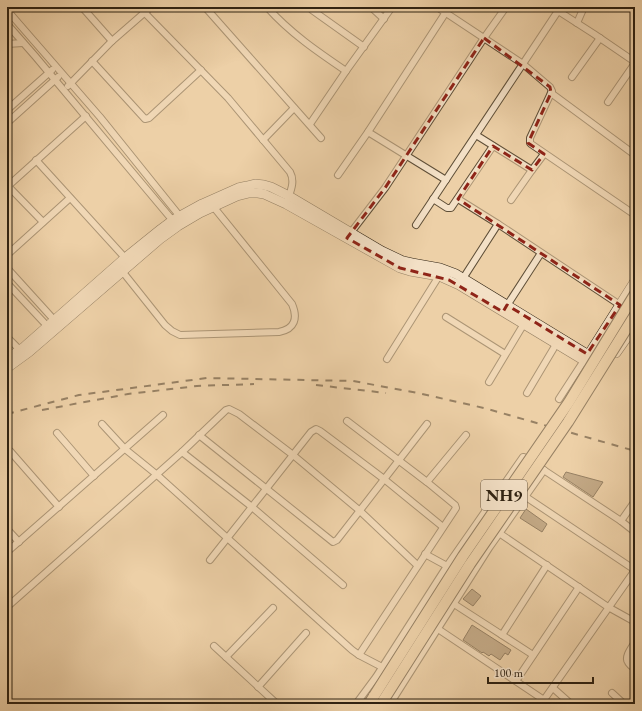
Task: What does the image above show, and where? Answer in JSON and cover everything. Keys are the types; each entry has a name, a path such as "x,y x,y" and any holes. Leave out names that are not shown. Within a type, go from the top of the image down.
{"main road":[{"name":"NH9","path":"376,702 463,556 569,402 635,294"},
{"name":"NH9","path":"376,702 568,422 635,315"}],"street":[{"path":"82,7 112,41"},
{"path":"140,7 144,13 228,98 292,175 293,182 288,200"},
{"path":"64,90 112,41 151,7"},
{"path":"206,7 321,138"},
{"path":"267,7 302,41 346,71"},
{"path":"371,7 384,19"},
{"path":"310,124 392,7"},
{"path":"437,7 523,64 552,89 530,138 532,145 635,215"},
{"path":"349,235 385,188 506,7"},
{"path":"577,23 584,7"},
{"path":"416,225 523,64 555,9 635,63 608,102"},
{"path":"7,10 100,117 179,221"},
{"path":"312,10 364,47"},
{"path":"338,175 368,132 446,12"},
{"path":"7,24 179,221"},
{"path":"572,76 600,38"},
{"path":"7,44 23,43"},
{"path":"92,61 145,120 201,70"},
{"path":"7,110 56,66"},
{"path":"7,123 62,74"},
{"path":"551,93 635,155"},
{"path":"264,140 294,108"},
{"path":"43,222 7,185 86,116"},
{"path":"368,132 446,180"},
{"path":"476,135 532,170"},
{"path":"433,199 448,208 452,206 493,146"},
{"path":"511,200 544,154"},
{"path":"36,160 128,261"},
{"path":"7,358 50,329 128,261 160,229 179,221 238,188 255,184 271,187 288,200 349,235 400,268 461,282 558,341 587,354 586,358 602,372 634,330"},
{"path":"7,255 70,198"},
{"path":"458,199 620,305"},
{"path":"122,271 166,325 172,331 180,335 279,332 289,329 294,324 295,318 292,304 211,204"},
{"path":"461,282 498,224"},
{"path":"349,235 403,261 440,268 456,274 461,282"},
{"path":"505,309 541,253"},
{"path":"57,323 122,271 128,261"},
{"path":"7,268 57,323"},
{"path":"387,359 439,276"},
{"path":"559,399 635,281"},
{"path":"7,283 50,329"},
{"path":"446,316 506,354"},
{"path":"488,382 525,321"},
{"path":"7,368 29,352 50,329"},
{"path":"7,337 20,350"},
{"path":"527,393 558,341"},
{"path":"7,608 182,452 226,410 229,409 239,414 293,455 359,510 417,565"},
{"path":"7,552 162,415"},
{"path":"347,421 427,482 456,507 359,655"},
{"path":"102,424 125,449 156,474 352,650 382,667"},
{"path":"199,435 333,542 337,540 427,424"},
{"path":"210,560 311,432 316,429 384,479 443,527"},
{"path":"57,433 94,476"},
{"path":"427,482 466,434"},
{"path":"10,451 59,507"},
{"path":"182,452 252,507 343,585"},
{"path":"356,704 382,667 447,566 522,457 544,470 635,532"},
{"path":"390,704 500,533 544,470"},
{"path":"438,629 516,681 543,702 635,570 526,497"},
{"path":"621,522 635,501"},
{"path":"7,529 19,542"},
{"path":"500,533 608,607 635,622"},
{"path":"425,554 447,566"},
{"path":"502,635 547,565"},
{"path":"516,681 579,587"},
{"path":"454,604 533,655"},
{"path":"226,657 273,608"},
{"path":"258,687 306,633"},
{"path":"635,642 626,660 635,669"},
{"path":"214,646 277,704"},
{"path":"553,688 571,704"},
{"path":"612,693 624,704"}],"highlighted area":[{"path":"484,38 550,87 551,93 528,143 544,154 532,170 493,146 458,199 620,305 587,354 507,305 503,312 449,280 400,268 347,238 385,188"}],"building":[{"path":"566,472 603,482 593,497 563,477"},
{"path":"526,509 547,524 542,532 520,518"},
{"path":"472,589 481,596 473,606 463,599"},
{"path":"472,625 511,650 508,655 505,653 500,660 491,654 489,656 483,652 482,653 463,640"}],"railway":[{"path":"7,414 79,395 207,378 353,381 418,393 484,408 635,451"},
{"path":"42,410 128,394 197,386 254,384"},
{"path":"316,385 386,393"}]}
